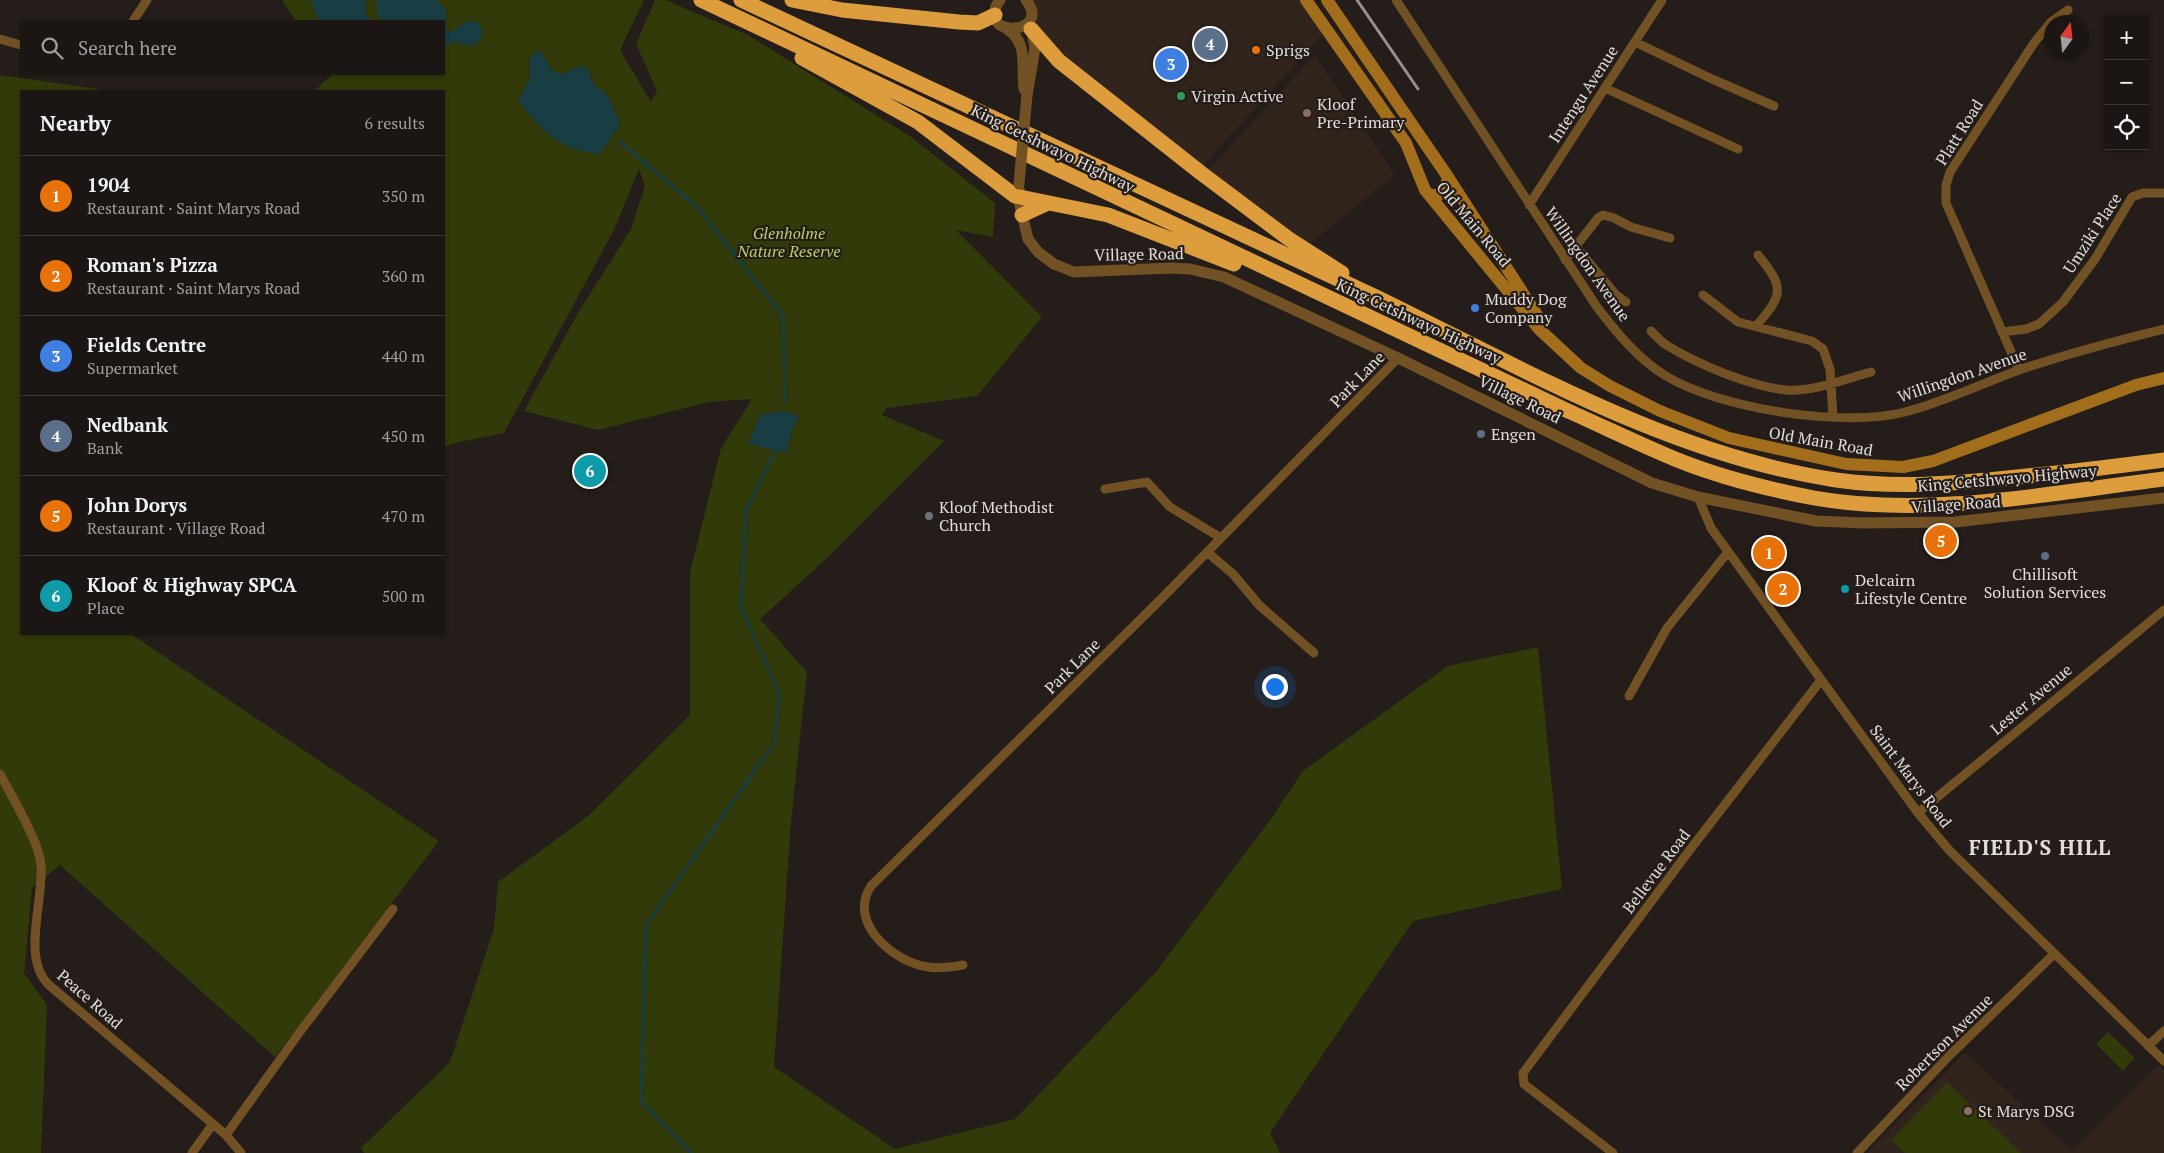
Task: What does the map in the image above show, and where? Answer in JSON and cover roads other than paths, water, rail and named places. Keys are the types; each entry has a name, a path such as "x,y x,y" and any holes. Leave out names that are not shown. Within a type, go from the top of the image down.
{"highway":[{"name":"King Cetshwayo Highway","path":"700,0 1297,284 1676,459 1718,474 1779,490 1857,503 1940,504 2004,499 2164,480"},
{"name":"King Cetshwayo Highway","path":"741,0 1373,296 1575,395 1679,439 1728,456 1834,480 1920,486 2164,460"},
{"path":"792,0 842,10 959,22 978,23 995,15"},
{"path":"744,21 799,56 918,122 956,149 1008,193 1018,190 1050,203 1108,215 1246,269 1297,284"},
{"path":"1029,26 1059,62 1201,173 1290,239 1373,296"},
{"path":"1022,215 1038,206 1050,203"}],"main road":[{"name":"Old Main Road","path":"1306,0 1406,143 1420,182 1450,225 1539,329 1581,368 1602,382 1694,426 1774,450 1828,461 1874,467 1903,467 1933,461 2136,385 2164,378"},
{"name":"Old Main Road","path":"1327,0 1448,177 1534,310 1547,335"},
{"path":"1430,195 1445,192 1448,177"},
{"path":"1450,225 1460,216 1463,201"}],"street":[{"path":"134,20 147,0"},
{"path":"995,15 1000,0"},
{"name":"Village Road","path":"1026,0 1031,12 1029,26 1035,48 1030,87 1026,96"},
{"name":"Willingdon Avenue","path":"1396,0 1565,260 1608,322 1625,341 1664,375 1699,392 1772,410 1833,417 1855,418 1904,412 1945,399 2019,370 2164,329"},
{"name":"Intengu Avenue","path":"1529,205 1662,0"},
{"name":"Platt Road","path":"2019,370 1946,203 1946,185 1950,172 2034,43 2051,22 2068,10"},
{"name":"Village Road","path":"995,15 997,21 1017,36 1021,46 1026,96 1018,190 1025,232 1033,246 1044,257 1074,272 1172,268 1206,272 1239,282 1652,482 1698,497 1816,521 1864,523 1955,522 2164,498"},
{"path":"1007,29 1029,26"},
{"path":"0,39 20,45"},
{"path":"1635,42 1774,106"},
{"path":"1605,88 1738,149"},
{"name":"Umziki Place","path":"2002,332 2026,329 2044,320 2085,275 2132,197 2143,194 2164,193"},
{"path":"1565,260 1598,218 1602,216 1614,218 1631,227 1670,238"},
{"path":"1576,247 1616,295 1626,302"},
{"path":"1757,325 1770,310 1778,286 1776,279 1758,255"},
{"path":"1703,295 1738,322 1757,325 1812,340 1823,349 1830,370 1833,417"},
{"path":"1651,330 1666,346 1744,380 1786,390 1804,389 1871,372"},
{"name":"Park Lane","path":"963,965 928,967 900,958 886,948 873,932 866,917 863,904 871,886 1208,552 1398,358"},
{"path":"1105,489 1147,482 1170,507 1221,538"},
{"name":"Saint Marys Road","path":"1698,497 1711,528 1918,813 1964,867 2164,1061"},
{"path":"1208,552 1233,574 1264,609 1314,653"},
{"path":"1629,696 1668,628 1728,552"},
{"name":"Lester Avenue","path":"1918,813 2164,610"},
{"name":"Bellevue Road","path":"1613,1153 1524,1084 1524,1073 1683,859 1821,680"},
{"name":"Peace Road","path":"0,774 32,838 40,861 35,957 39,973 49,985 226,1135 241,1153"},
{"path":"226,1135 298,1033 393,909"},
{"name":"Robertson Avenue","path":"1857,1153 1948,1057 2054,954"},
{"path":"2148,1046 2164,1031"},
{"path":"192,1153 213,1124"}],"water":[{"path":"310,0 365,0 366,13 370,20 319,20"},
{"path":"376,0 437,0 446,10 447,31 452,32 463,23 474,21 482,27 482,37 474,46 452,42 445,46 445,20 386,20 377,17"},
{"path":"539,49 554,72 565,74 574,68 586,66 594,84 609,97 620,124 600,154 572,148 553,138 544,131 518,101 530,77 529,59"},
{"path":"783,411 799,416 792,430 786,453 748,444 760,415"}],"waterway":[{"path":"620,142 697,207 783,316 785,403"},
{"path":"691,1153 641,1101 646,925 775,742 779,693 741,608 746,511 777,447"}],"railway":[{"path":"1357,0 1418,89"}],"place":[{"name":"Nedbank","path":"1210,44"},
{"name":"Sprigs","path":"1256,50"},
{"name":"Fields Centre","path":"1171,64"},
{"name":"Virgin Active","path":"1181,96"},
{"name":"Kloof Pre-Primary","path":"1307,113"},
{"name":"Muddy Dog Company","path":"1475,308"},
{"name":"Engen","path":"1481,434"},
{"name":"Kloof & Highway SPCA","path":"590,471"},
{"name":"Kloof Methodist Church","path":"929,516"},
{"name":"John Dorys","path":"1941,541"},
{"name":"1904","path":"1769,553"},
{"name":"Chillisoft Solution Services","path":"2045,556"},
{"name":"Roman's Pizza","path":"1783,589"},
{"name":"Delcairn Lifestyle Centre","path":"1845,589"},
{"name":"St Marys DSG","path":"1968,1111"}],"district":[{"name":"FIELD'S HILL","path":"2040,847"}],"park label":[{"name":"Glenholme Nature Reserve","path":"789,242"}]}
